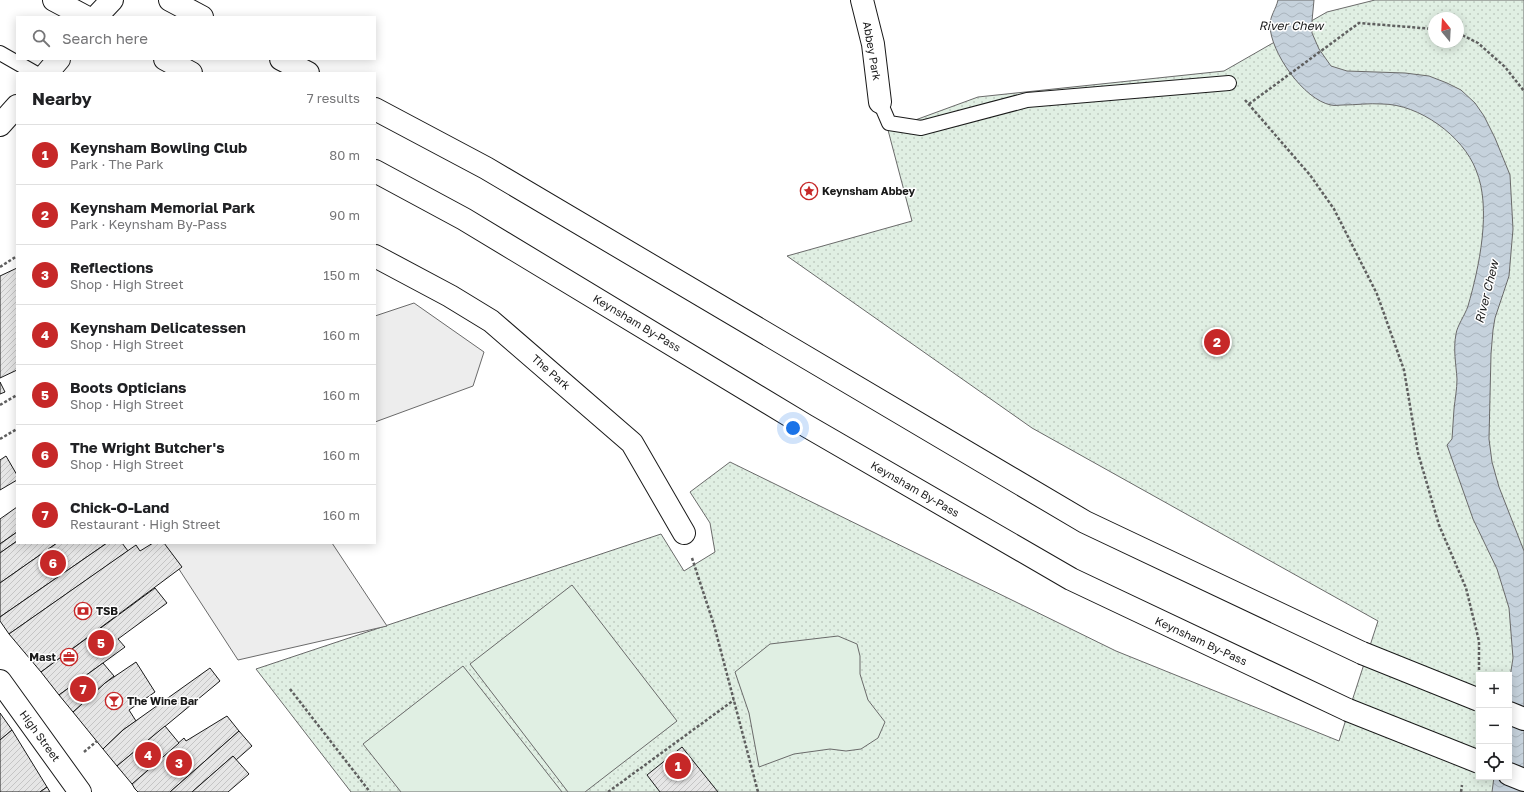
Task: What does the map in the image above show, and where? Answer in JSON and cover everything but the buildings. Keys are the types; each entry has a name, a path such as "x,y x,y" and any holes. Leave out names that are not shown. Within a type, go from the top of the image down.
{"main road":[{"path":"54,0 84,16"},
{"path":"97,16 112,0"},
{"path":"170,0 200,16"},
{"name":"Abbey Park","path":"862,0 873,44 880,102"},
{"path":"48,72 58,60"},
{"path":"167,60 189,72"},
{"path":"283,60 306,72"},
{"path":"0,125 16,107"},
{"path":"376,110 486,168 1085,522 1362,652 1476,699"},
{"name":"Keynsham By-Pass","path":"376,172 464,219 805,425 1071,579 1348,710 1476,761"},
{"name":"The Park","path":"376,257 450,296 491,321 632,443 684,533"},
{"name":"High Street","path":"0,681 80,792"},
{"path":"1512,714 1524,719"},
{"path":"1512,775 1524,780"}],"lane":[{"path":"0,53 33,72"},
{"path":"880,102 889,123 921,128 1027,100 1229,83"}],"path":[{"path":"1428,28 1359,23 1249,104 1310,175 1334,209 1377,294 1404,370 1418,453 1439,525 1466,588 1479,641 1478,672"},
{"path":"1464,36 1478,43 1505,67 1524,91"},
{"path":"0,267 16,257"},
{"path":"0,405 16,396"},
{"path":"0,439 16,430"},
{"path":"684,533 714,625 758,792"},
{"path":"290,689 370,792"},
{"path":"608,792 734,700"},
{"path":"1461,792 1463,780"}],"green space":[{"path":"1375,0 1524,0 1524,792 351,792 256,669 661,534 684,571 715,552 710,523 690,492 730,462 1116,651 1339,741 1378,621 1032,428 787,256 912,221 888,130 978,97 1224,71 1327,12"},
{"path":"572,585 677,721 585,792 568,792 470,664"},
{"path":"838,636 857,644 860,656 860,674 868,700 885,722 878,738 861,749 846,751 830,749 794,754 759,767 749,713 735,672 770,644"},
{"path":"463,666 562,792 401,792 363,744"}],"shaded area":[{"path":"414,303 484,352 473,386 376,422 376,316"},
{"path":"163,544 333,544 387,626 238,660"}],"water":[{"name":"River Chew","path":"1278,0 1314,0 1312,33 1319,49 1331,66 1347,71 1405,73 1429,76 1461,90 1475,103 1484,116 1510,175 1513,229 1509,276 1495,318 1493,330 1489,439 1492,462 1499,487 1524,551 1523,792 1492,792 1494,780 1512,780 1511,672 1513,658 1509,608 1497,569 1473,519 1447,445 1452,439 1457,386 1455,351 1456,334 1468,306 1480,256 1483,220 1481,185 1470,157 1461,145 1438,124 1425,116 1396,105 1332,105 1321,101 1310,94 1290,73 1276,48 1270,22"}],"place":[{"name":"Keynsham Abbey","path":"809,191"},
{"name":"Keynsham Memorial Park","path":"1217,342"},
{"name":"The Wright Butcher's","path":"53,563"},
{"name":"TSB","path":"83,611"},
{"name":"Boots Opticians","path":"101,643"},
{"name":"Mast","path":"69,657"},
{"name":"Chick-O-Land","path":"83,689"},
{"name":"The Wine Bar","path":"114,701"},
{"name":"Keynsham Delicatessen","path":"148,755"},
{"name":"Reflections","path":"179,763"},
{"name":"Keynsham Bowling Club","path":"678,766"}]}
